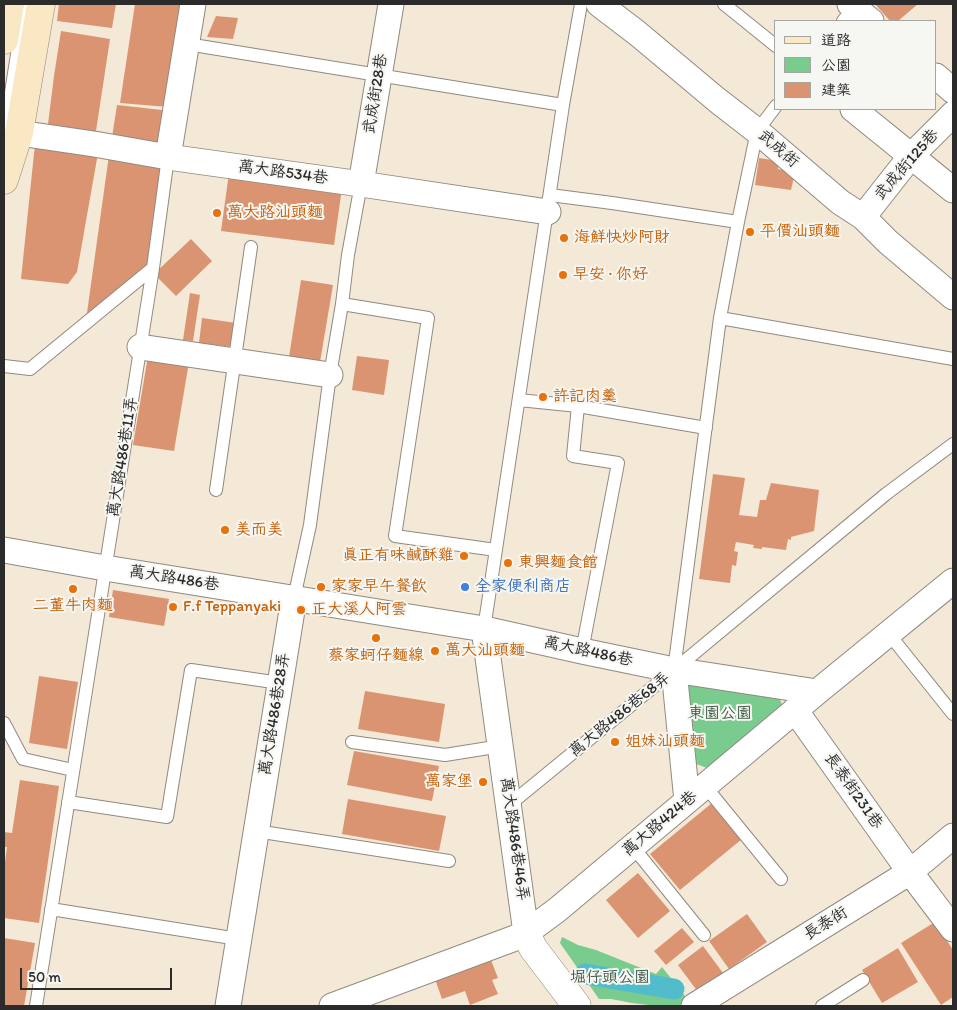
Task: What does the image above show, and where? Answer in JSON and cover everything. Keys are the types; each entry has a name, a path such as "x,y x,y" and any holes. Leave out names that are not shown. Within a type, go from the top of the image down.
{"main road":[{"path":"4,40 10,4"},
{"path":"4,180 40,4"}],"street":[{"path":"168,157 194,4"},
{"name":"武成街28巷","path":"361,184 391,4"},
{"name":"武成街","path":"599,4 757,131 840,202 863,217 888,242 953,297"},
{"path":"937,77 953,90"},
{"path":"854,110 953,190"},
{"name":"武成街125巷","path":"863,217 911,156 953,114"},
{"name":"萬大路534巷","path":"13,129 168,157 361,184 549,204"},
{"path":"140,346 330,375"},
{"name":"萬大路486巷","path":"4,550 484,629 674,670 818,692"},
{"name":"萬大路424巷","path":"332,1006 526,933 557,910 953,581"},
{"name":"萬大路486巷28弄","path":"228,1006 294,598"},
{"name":"萬大路486巷46弄","path":"484,629 526,933"},
{"name":"萬大路486巷68弄","path":"674,670 696,794"},
{"name":"長泰街231巷","path":"796,710 910,872 953,928"},
{"name":"長泰街","path":"694,1006 721,999 910,872 953,836"},
{"path":"526,933 533,948 577,1006"}],"lane":[{"path":"4,160 13,129 25,4"},
{"path":"484,629 563,105 581,4"},
{"path":"724,4 774,44"},
{"path":"187,44 563,105"},
{"path":"674,670 720,318 757,131 774,109"},
{"name":"萬大路486巷11弄","path":"36,1006 153,268 168,157"},
{"path":"294,598 310,525 330,375 361,184"},
{"path":"549,204 612,203 738,222"},
{"path":"216,490 251,247"},
{"path":"4,366 30,369 153,268"},
{"path":"342,304 428,318 395,536 496,550"},
{"path":"720,318 953,359"},
{"path":"519,400 578,406 706,428"},
{"path":"578,406 573,456 618,463 582,651"},
{"path":"674,670 886,494 953,444"},
{"path":"889,634 953,714"},
{"path":"68,802 167,817 191,670 280,683"},
{"name":"萬大路486巷68弄","path":"509,805 674,670"},
{"path":"4,723 23,759 73,770"},
{"path":"352,742 444,755 500,746"},
{"path":"696,794 780,879"},
{"path":"256,831 449,861"},
{"path":"633,847 704,934"},
{"path":"51,909 238,940"},
{"path":"822,1006 863,980"}],"green space":[{"name":"東園公園","path":"693,675 776,689 783,707 707,768 691,762 680,687"},
{"name":"堀仔頭公園","path":"562,937 578,945 596,950 656,974 662,967 689,1001 681,1006 657,1006 599,999 560,943"}],"building":[{"path":"59,4 116,4 112,28 57,21"},
{"path":"135,4 185,4 168,107 120,103"},
{"path":"875,4 918,4 899,20 889,20"},
{"path":"216,16 238,18 233,39 207,37"},
{"path":"61,31 110,39 94,144 47,137"},
{"path":"117,105 171,111 165,143 112,137"},
{"path":"35,144 98,153 77,272 68,284 21,279"},
{"path":"109,155 168,157 153,268 86,320"},
{"path":"759,158 779,161 778,169 795,172 791,190 755,185"},
{"path":"229,173 342,188 334,245 221,231"},
{"path":"191,239 212,261 176,296 154,274"},
{"path":"301,280 333,285 320,362 289,357"},
{"path":"190,293 200,295 193,341 183,340"},
{"path":"202,318 236,323 233,347 199,343"},
{"path":"148,356 189,362 174,451 133,445"},
{"path":"357,356 389,360 384,395 352,390"},
{"path":"713,474 745,478 739,515 757,517 760,500 766,500 771,483 819,490 814,531 791,537 791,540 788,539 786,550 762,547 762,549 753,548 754,545 736,542 734,551 738,552 736,566 732,565 730,583 699,579"},
{"path":"113,590 169,599 164,626 109,617"},
{"path":"39,676 78,682 67,749 29,743"},
{"path":"365,691 445,704 439,742 358,729"},
{"path":"354,751 439,766 432,801 347,785"},
{"path":"20,780 59,786 39,923 4,918 4,861 7,847 4,847 4,832 12,833"},
{"path":"348,799 446,816 439,851 342,834"},
{"path":"712,803 742,839 680,890 650,854"},
{"path":"638,873 670,911 638,938 606,900"},
{"path":"747,914 767,942 729,969 709,941"},
{"path":"935,922 953,950 953,997 941,1005 901,943"},
{"path":"682,928 694,942 666,965 654,951"},
{"path":"4,938 35,943 24,1006 4,1006"},
{"path":"703,946 723,973 698,992 678,965"},
{"path":"898,948 918,982 882,1003 862,970"},
{"path":"489,955 498,978 492,980 498,994 470,1005 465,991 442,999 434,976"}],"waterway":[{"path":"585,974 674,989"}],"place":[{"name":"萬大路汕頭麵","path":"217,213"},
{"name":"平價汕頭麵","path":"750,232"},
{"name":"海鮮快炒阿財","path":"564,238"},
{"name":"早安 · 你好","path":"563,275"},
{"name":"許記肉羹","path":"543,397"},
{"name":"美而美","path":"225,530"},
{"name":"真正有味鹹酥雞","path":"464,556"},
{"name":"東興麵食館","path":"508,563"},
{"name":"家家早午餐飲","path":"321,587"},
{"name":"全家便利商店","path":"465,587"},
{"name":"二董牛肉麵","path":"73,589"},
{"name":"F.f Teppanyaki","path":"173,607"},
{"name":"正大溪人阿雲","path":"301,610"},
{"name":"蔡家蚵仔麵線","path":"376,638"},
{"name":"萬大汕頭麵","path":"435,651"},
{"name":"姐妹汕頭麵","path":"615,742"},
{"name":"萬家堡","path":"483,782"}]}
